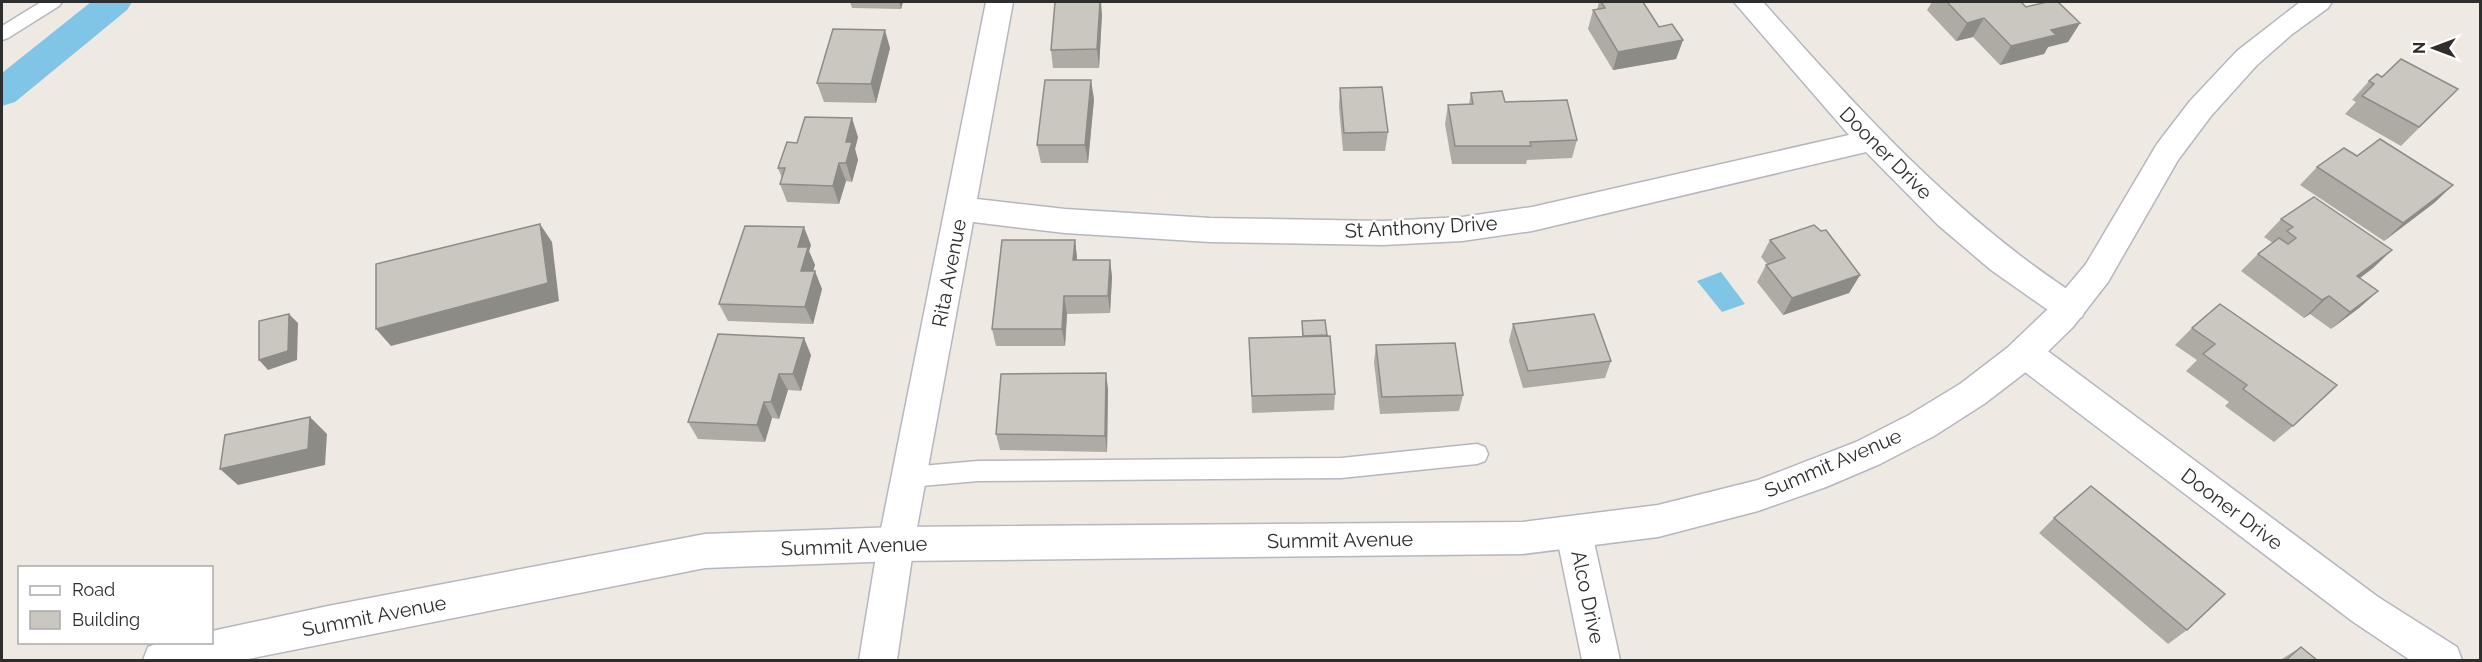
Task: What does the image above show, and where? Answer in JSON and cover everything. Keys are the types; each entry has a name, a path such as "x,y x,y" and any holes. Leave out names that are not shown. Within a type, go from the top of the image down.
{"street":[{"name":"Rita Avenue","path":"878,660 896,544 999,2"},
{"name":"Dooner Drive","path":"1748,2 1909,178 1981,244 2023,277 2070,308"},
{"name":"Summit Avenue","path":"162,660 328,624 705,551 896,544 1523,538 1574,533 1702,511 1791,485 1885,446 1959,403 2025,353 2070,308 2098,272 2139,200 2185,127 2240,65 2292,18 2318,2"},
{"name":"St Anthony Drive","path":"961,209 1065,221 1210,230 1383,232 1462,229 1543,217 1872,140"},
{"name":"Dooner Drive","path":"2025,353 2366,609 2443,660"},
{"name":"Alco Drive","path":"1574,533 1601,660"}],"lane":[{"path":"2,34 53,2"},
{"path":"910,477 978,471 1341,468 1477,454"}],"water":[{"path":"1721,272 1745,304 1722,312 1697,281"}],"building":[{"path":"1055,2 1100,2 1097,49 1051,50"},
{"path":"1601,2 1643,2 1659,27 1672,24 1683,40 1618,52 1593,10 1605,8"},
{"path":"1947,2 2021,2 2026,7 2058,2 2080,23 2051,30 2056,35 2011,46 1984,18 1967,23"},
{"path":"833,29 885,30 871,84 817,83"},
{"path":"2401,59 2458,89 2419,127 2362,96 2374,84 2369,81 2377,74 2382,77"},
{"path":"1045,80 1091,80 1085,145 1037,145"},
{"path":"1382,87 1388,132 1344,133 1340,88"},
{"path":"1502,91 1505,102 1567,100 1577,140 1530,142 1531,146 1455,146 1448,105 1473,104 1471,93"},
{"path":"805,117 852,118 846,142 852,142 846,163 839,163 833,186 780,184 785,168 778,168 787,142 797,143"},
{"path":"2380,139 2453,185 2403,223 2317,167 2344,148 2357,156"},
{"path":"2314,197 2392,250 2357,276 2378,291 2350,312 2329,296 2322,300 2258,254 2279,238 2288,244 2296,238 2287,231 2293,227 2281,219"},
{"path":"540,224 548,283 376,329 376,264"},
{"path":"1814,225 1821,231 1826,230 1860,275 1792,298 1766,265 1785,258 1770,240"},
{"path":"745,226 804,227 798,247 808,247 801,271 815,271 805,307 719,304"},
{"path":"1002,240 1075,240 1073,260 1110,260 1108,296 1064,296 1062,329 992,329"},
{"path":"2220,304 2337,385 2293,426 2243,389 2247,385 2203,354 2215,344 2192,328"},
{"path":"289,314 288,351 259,360 259,321"},
{"path":"1594,314 1611,361 1528,371 1513,324"},
{"path":"1325,320 1327,335 1303,336 1302,321"},
{"path":"718,334 804,338 793,374 779,374 771,402 764,402 757,425 688,422"},
{"path":"1330,336 1335,394 1252,396 1249,338"},
{"path":"1455,343 1463,395 1382,397 1376,345"},
{"path":"1106,373 1105,436 996,434 1001,374"},
{"path":"310,417 308,449 220,469 225,435"},
{"path":"2091,486 2225,594 2187,630 2054,518"},
{"path":"2301,647 2317,660 2286,660"}],"waterway":[{"path":"2,93 114,2"}]}
